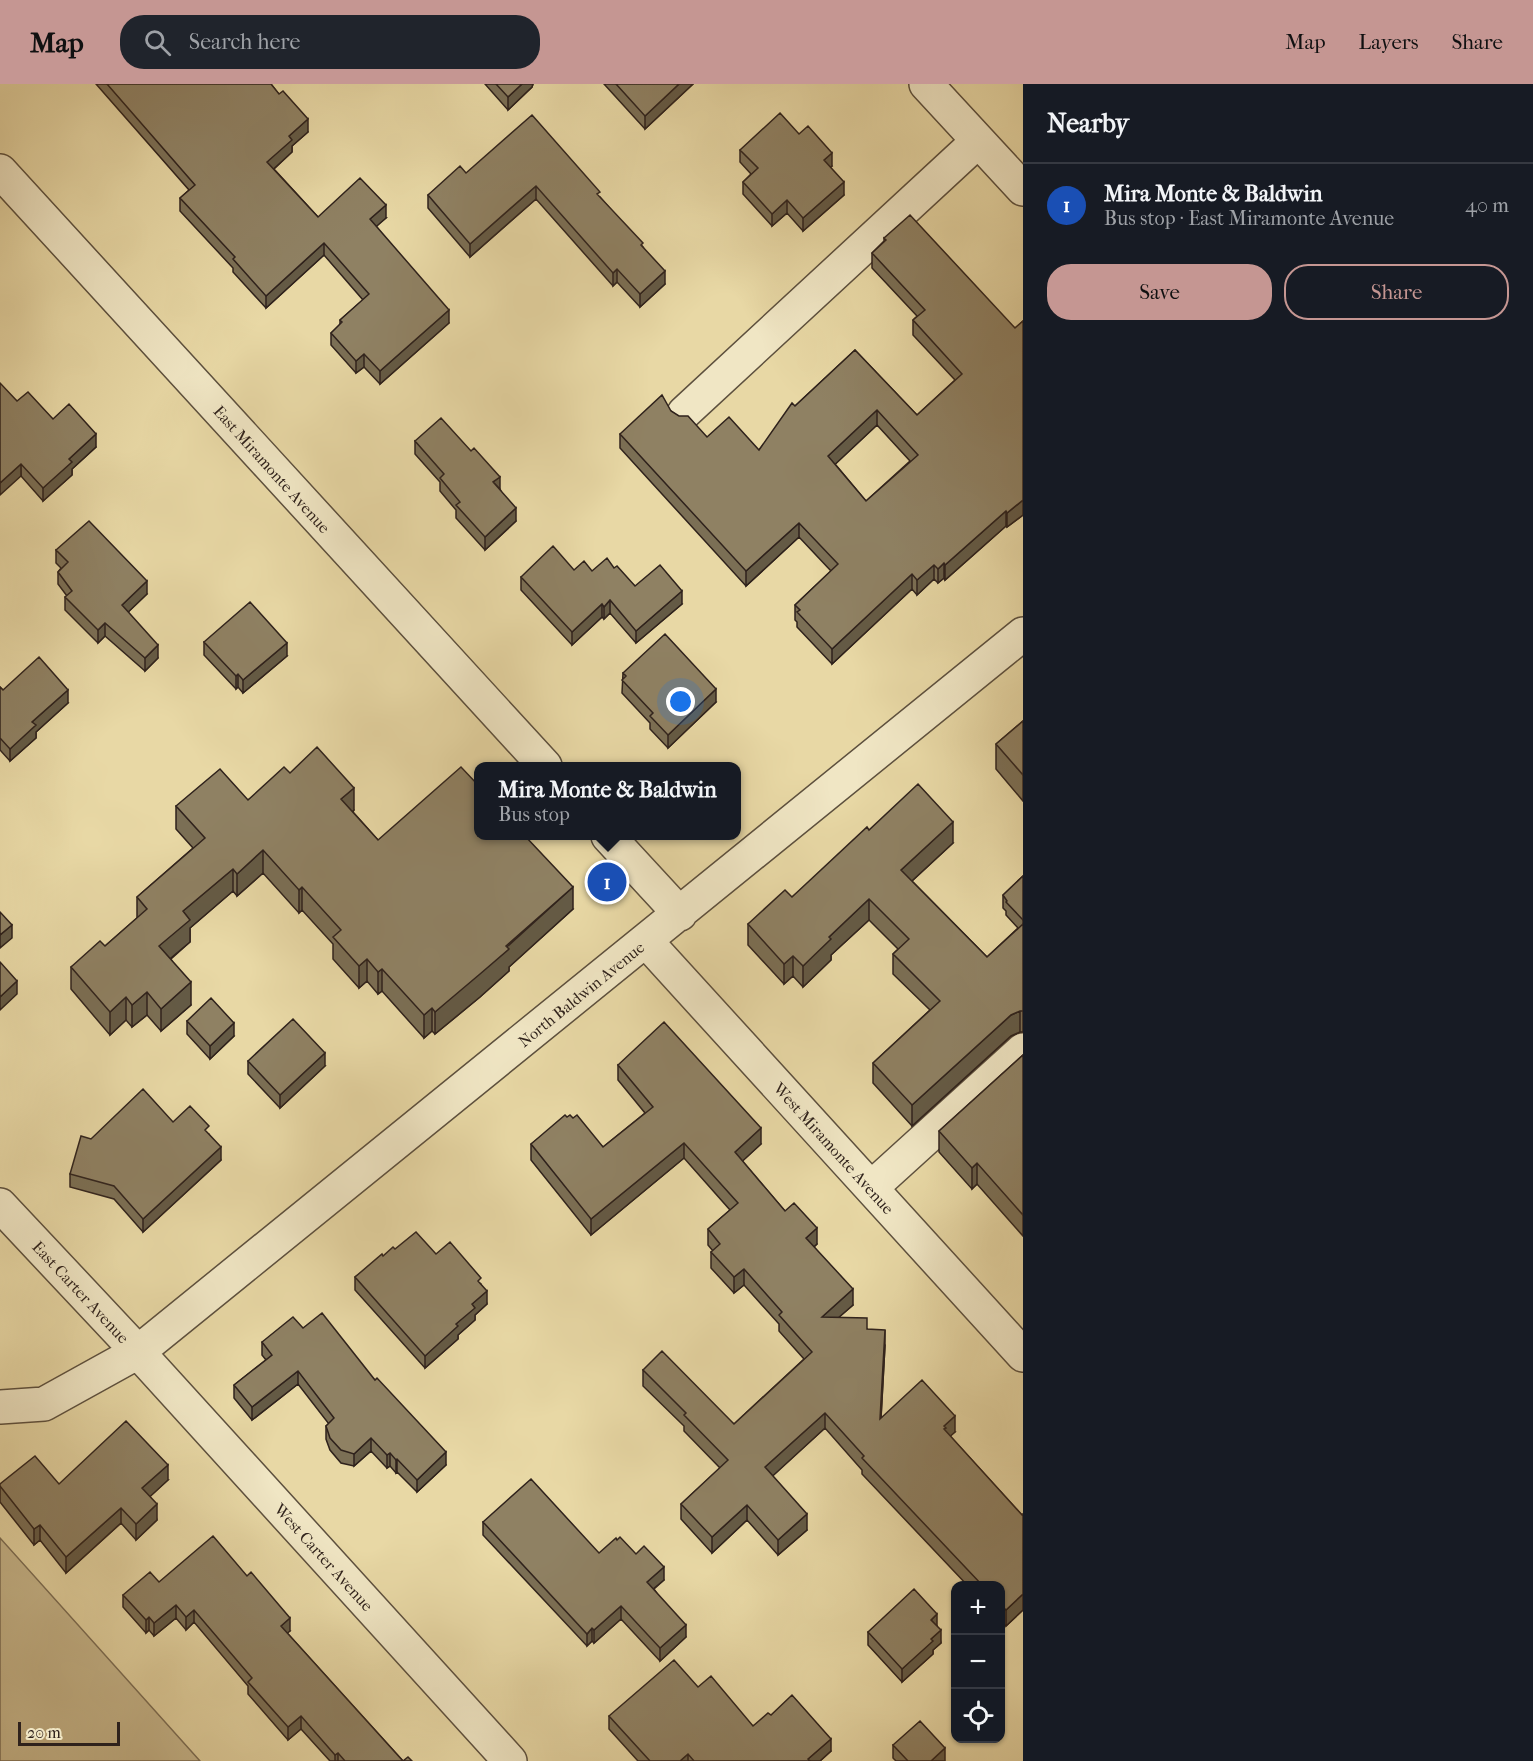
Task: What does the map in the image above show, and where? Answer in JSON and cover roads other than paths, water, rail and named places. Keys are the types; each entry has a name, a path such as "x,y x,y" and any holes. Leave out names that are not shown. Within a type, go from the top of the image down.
{"street":[{"path":"926,84 1023,189"},
{"path":"684,413 978,141"},
{"name":"East Miramonte Avenue","path":"0,171 541,762"},
{"name":"North Baldwin Avenue","path":"0,1407 44,1404 138,1352 1023,634"},
{"path":"612,840 680,914"},
{"name":"West Miramonte Avenue","path":"646,941 1023,1354"},
{"path":"876,1194 1023,1050"},
{"path":"876,1194 947,1141 1023,1074"},
{"name":"East Carter Avenue","path":"0,1205 138,1352"},
{"name":"West Carter Avenue","path":"138,1352 510,1761"}],"place":[{"name":"Mira Monte & Baldwin","path":"607,882"}]}
